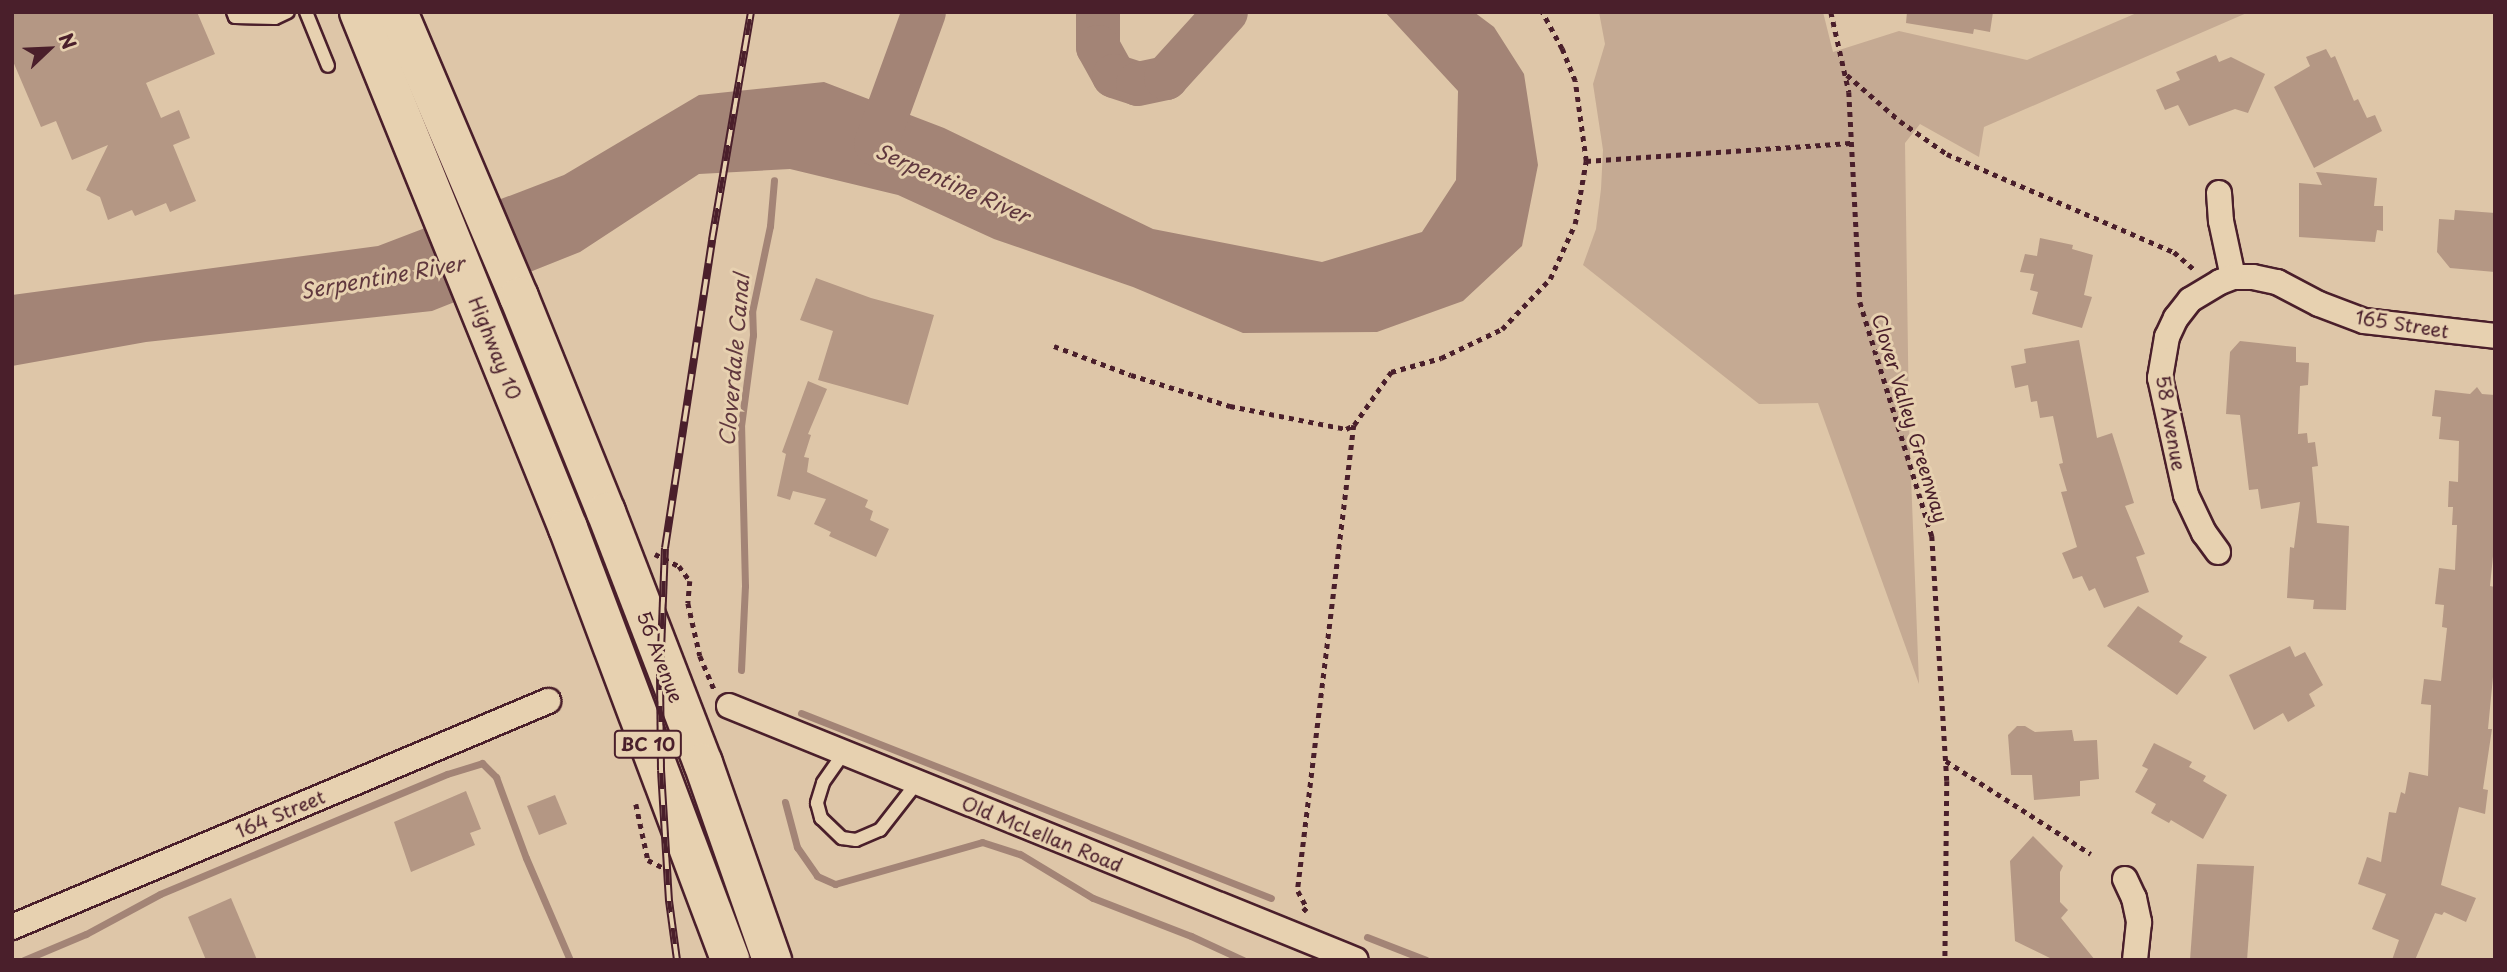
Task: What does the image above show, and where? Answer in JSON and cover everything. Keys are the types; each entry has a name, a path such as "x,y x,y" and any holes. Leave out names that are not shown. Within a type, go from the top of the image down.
{"highway":[{"name":"Highway 10","path":"373,16 519,297 606,512"},
{"name":"Highway 10","path":"373,16 730,960"},
{"name":"56 Avenue","path":"606,512 703,763 772,960"}],"street":[{"path":"2219,193 2221,220 2233,277"},
{"name":"165 Street","path":"2233,277 2253,277 2277,282 2319,304 2364,321 2495,336"},
{"name":"58 Avenue","path":"2218,552 2204,533 2186,495 2160,378 2161,356 2176,318 2190,300 2207,288 2233,277"},
{"name":"164 Street","path":"12,927 548,701"},
{"name":"Old McLellan Road","path":"723,702 916,784 1356,960"},
{"path":"2125,879 2134,898 2139,922 2135,960"}],"lane":[{"path":"233,12 235,17 275,18 288,12"},
{"path":"306,12 328,66"},
{"path":"843,754 823,783 817,803 821,818 842,838 856,840 880,830 916,784"}],"path":[{"path":"1283,930 1307,908 1298,891 1354,425 1391,372 1441,358 1502,329 1550,279 1575,224 1586,161 1575,81 1562,48 1542,12"},
{"name":"Clover Valley Greenway","path":"1831,12 1846,74 1853,143 1860,302 1932,536 1946,761 1945,960"},
{"path":"1846,74 1900,121 1948,154 2174,252 2200,276"},
{"path":"1586,161 1853,143"},
{"path":"1054,346 1131,375 1230,406 1346,429 1354,425"},
{"path":"653,554 679,566 690,580 688,603 700,656 723,702"},
{"path":"1946,761 2091,854"}],"shaded area":[{"path":"1599,12 1823,12 1833,52 1899,31 2027,60 2139,12 2249,12 1984,127 1979,157 1920,124 1905,143 1909,424 1919,684 1818,403 1759,404 1583,265 1596,229 1601,189 1603,150 1593,84 1605,44"}],"water":[{"name":"Serpentine River","path":"1385,12 1474,12 1494,27 1524,74 1538,165 1522,246 1463,301 1377,332 1243,333 1133,287 994,239 898,195 790,169 699,174 580,252 432,311 146,342 12,366 12,295 378,246 564,175 699,95 824,82 944,128 1153,229 1322,262 1422,232 1456,180 1458,91"}],"building":[{"path":"12,12 197,12 215,54 146,83 161,118 179,110 190,138 173,145 196,201 170,212 166,203 135,216 132,210 108,220 100,197 86,190 108,145 72,160 56,121 41,127 12,59"},
{"path":"1907,12 1993,12 1990,32 1974,29 1973,34 1906,23"},
{"path":"2326,49 2331,58 2335,56 2354,101 2358,99 2367,118 2375,115 2382,131 2314,168 2274,87 2310,66 2306,57"},
{"path":"2216,55 2219,62 2231,57 2265,74 2248,113 2235,109 2189,126 2178,105 2165,110 2156,90 2180,80 2176,72"},
{"path":"2316,172 2377,178 2374,206 2383,206 2383,231 2377,230 2375,242 2299,237 2299,183 2322,185"},
{"path":"2455,210 2495,213 2495,272 2450,268 2437,252 2439,219 2454,220"},
{"path":"2040,238 2073,245 2072,249 2093,255 2084,295 2092,297 2082,328 2032,314 2038,292 2030,290 2034,274 2020,272 2025,254 2037,256"},
{"path":"816,278 871,298 934,315 908,405 818,380 833,331 800,320"},
{"path":"2079,340 2097,438 2112,433 2134,503 2125,506 2145,554 2136,557 2149,592 2104,608 2095,588 2089,591 2082,576 2073,579 2062,553 2077,547 2061,492 2067,491 2059,464 2063,463 2053,416 2040,418 2037,401 2031,402 2028,385 2015,388 2011,366 2026,363 2024,349"},
{"path":"2240,341 2296,347 2296,362 2309,363 2308,385 2300,386 2298,434 2307,433 2308,443 2315,442 2318,466 2312,467 2317,523 2349,526 2346,610 2313,609 2314,600 2287,598 2290,547 2294,548 2300,502 2261,509 2258,489 2249,490 2240,415 2226,414 2230,352"},
{"path":"808,381 827,389 808,434 811,435 804,457 809,458 807,472 868,500 865,507 873,511 870,520 889,529 876,557 829,536 831,532 814,524 826,499 793,491 790,500 777,496 786,454 782,452"},
{"path":"2477,387 2482,394 2495,395 2495,536 2490,586 2495,587 2495,656 2488,729 2492,729 2483,789 2488,790 2485,814 2459,807 2441,885 2476,898 2466,922 2444,912 2442,915 2435,913 2415,960 2392,960 2399,940 2372,929 2386,894 2358,884 2367,857 2381,862 2389,812 2396,813 2401,792 2405,794 2409,772 2428,776 2431,705 2421,704 2424,679 2441,681 2447,628 2442,627 2444,605 2435,604 2439,568 2455,570 2457,525 2452,525 2453,507 2448,507 2449,481 2458,482 2459,441 2439,439 2441,417 2432,416 2435,390 2470,394"},
{"path":"2138,606 2183,636 2179,642 2207,657 2177,695 2107,646"},
{"path":"2290,646 2295,657 2305,652 2323,685 2309,694 2315,706 2288,722 2283,713 2254,730 2229,675"},
{"path":"2017,726 2025,726 2035,732 2072,730 2074,741 2097,740 2099,779 2080,781 2080,796 2034,800 2032,775 2011,775 2008,735"},
{"path":"2154,743 2192,762 2189,767 2206,776 2203,781 2227,795 2203,839 2171,820 2169,823 2151,813 2156,804 2135,792 2148,769 2142,766"},
{"path":"466,791 481,829 470,833 475,845 411,872 394,822"},
{"path":"555,795 567,824 539,835 527,806"},
{"path":"2033,836 2063,866 2060,872 2060,902 2068,910 2061,918 2095,960 2054,960 2015,941 2010,861"},
{"path":"2197,864 2254,866 2247,960 2190,960"},
{"path":"231,898 257,960 206,960 188,917"}],"waterway":[{"name":"Serpentine River","path":"876,144 924,12"},
{"path":"1098,12 1098,47 1114,76 1138,84 1166,78 1226,12"},
{"name":"Cloverdale Canal","path":"741,670 745,586 741,426 753,335 752,312 770,226 774,180"},
{"path":"801,713 1271,898"},
{"path":"24,960 86,934 160,894 447,774 482,763 496,777 526,858 570,960"},
{"path":"785,802 797,847 817,876 835,884 982,842 1020,854 1093,898 1191,936 1243,960"},
{"path":"1367,937 1426,960"}],"railway":[{"path":"677,960 669,901 661,770 660,677 665,548 712,240 751,12"}]}
